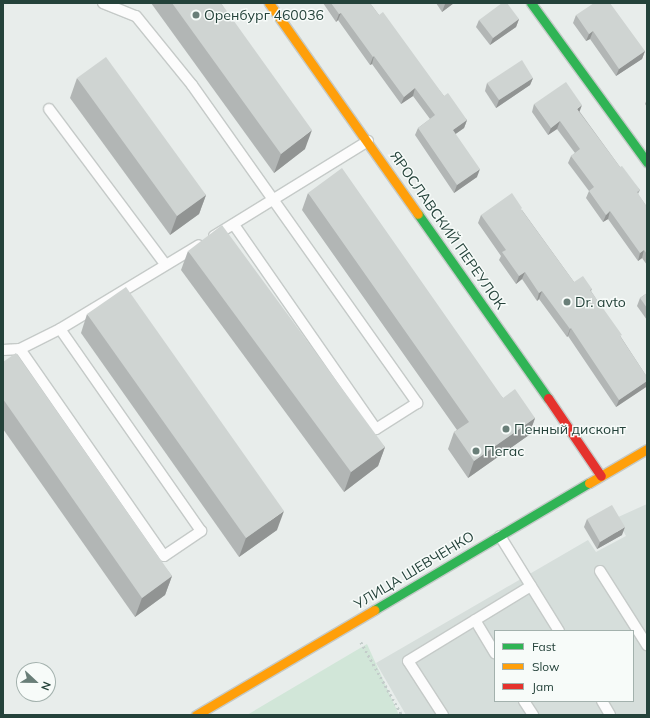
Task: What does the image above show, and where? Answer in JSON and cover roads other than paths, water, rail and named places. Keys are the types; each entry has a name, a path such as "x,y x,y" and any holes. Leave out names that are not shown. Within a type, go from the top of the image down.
{"main road":[{"name":"ЯРОСЛАВСКИЙ ПЕРЕУЛОК","path":"269,3 534,377 600,476"},
{"path":"531,3 647,162"},
{"name":"УЛИЦА ШЕВЧЕНКО","path":"196,715 647,449"}],"lane":[{"path":"103,3 136,16 192,85 417,403 376,429 234,225"},
{"path":"49,109 165,264"},
{"path":"3,350 20,349 60,329 165,264 234,225 368,141"},
{"path":"20,349 164,556 201,531 60,329"},
{"path":"500,536 558,630"},
{"path":"600,570 647,645"},
{"path":"443,715 408,661 531,586"},
{"path":"475,620 494,651"},
{"path":"525,702 533,715"},
{"path":"603,702 610,715"}],"place":[{"name":"Оренбург 460036","path":"196,15"},
{"name":"Dr. avto","path":"567,302"},
{"name":"Пенный дисконт","path":"506,429"},
{"name":"Пегас","path":"476,451"}]}
